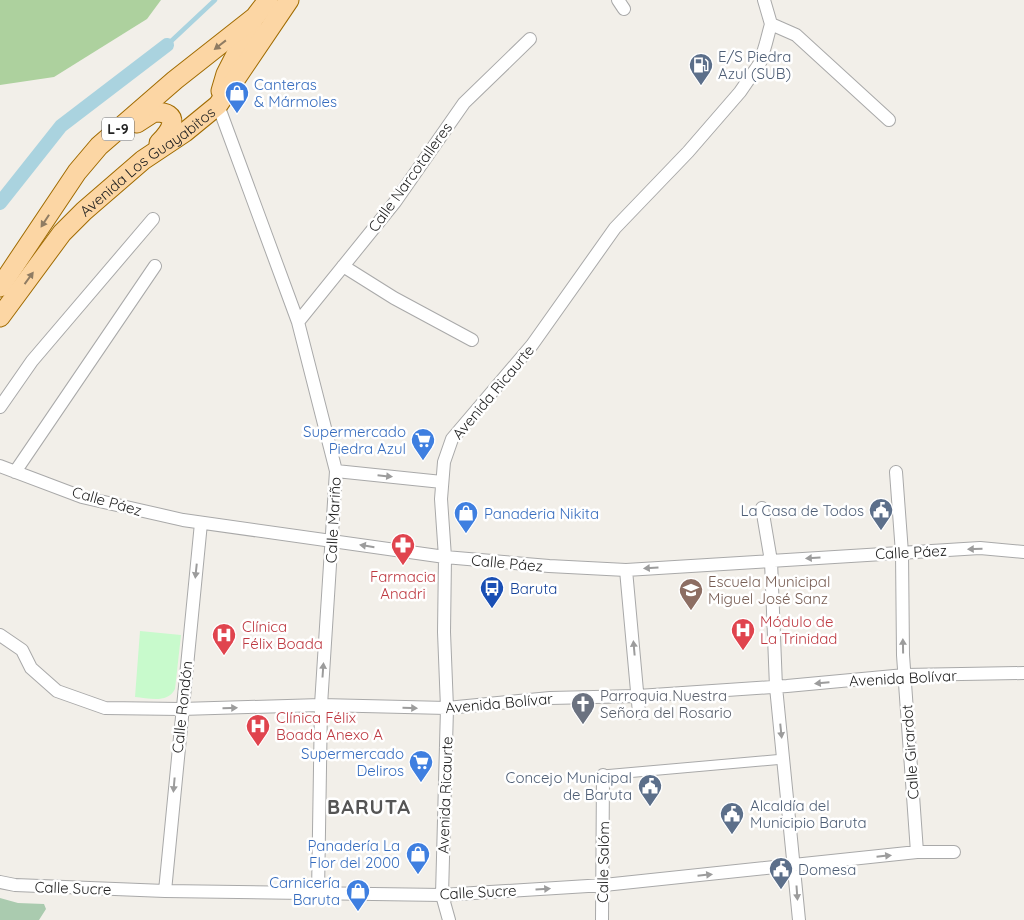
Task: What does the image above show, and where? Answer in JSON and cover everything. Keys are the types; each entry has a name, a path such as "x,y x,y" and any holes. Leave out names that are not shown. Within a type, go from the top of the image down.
{"main road":[{"name":"Avenida Los Guayabitos","path":"0,287 65,190 99,146 175,80 255,17 268,0"},
{"name":"Avenida Los Guayabitos","path":"0,317 62,233 84,211 143,160 185,132 218,105 289,0"},
{"path":"218,105 226,74 255,17"},
{"name":"L-9","path":"65,190 108,146 131,127 154,112 166,114 173,123 171,129 143,160"}],"street":[{"path":"764,0 771,24 796,35 890,120"},
{"name":"Avenida Ricaurte","path":"448,920 442,895 447,708 442,482 444,462 452,439 532,345 615,228 688,152 740,92 760,62 771,24"},
{"name":"Calle Narcotalleres","path":"298,322 394,202 464,104 530,40"},
{"name":"Calle Mariño","path":"218,105 298,322 336,472 321,706 318,894"},
{"path":"0,407 32,361 153,219"},
{"path":"15,472 155,266"},
{"path":"343,266 394,298 472,340"},
{"name":"Calle Páez","path":"0,466 115,506 201,523 332,540 445,558 626,570 980,548 1024,552"},
{"path":"336,472 442,482"},
{"name":"Calle Girardot","path":"896,472 902,553 905,675 917,852"},
{"path":"762,508 771,560 776,687 796,866 799,920"},
{"name":"Calle Rondón","path":"164,891 201,523"},
{"path":"626,570 639,713"},
{"name":"Avenida Bolívar","path":"0,635 22,650 31,668 52,686 79,700 105,708 181,709 321,706 447,708 550,698 638,696 776,687 905,675 1024,673"},
{"path":"603,775 784,759"},
{"name":"Calle Salóm","path":"602,920 604,885 603,775"},
{"name":"Calle Sucre","path":"0,882 15,886 164,891 442,895 604,885 917,852 954,852"}],"green space":[{"path":"0,0 161,0 147,19 54,77 0,85"},
{"path":"140,631 181,635 175,689 167,697 157,699 135,697"},
{"path":"0,898 18,903 44,904 46,909 39,920 0,920"}],"waterway":[{"path":"167,45 215,0"},
{"path":"0,203 61,126 167,45"}],"place":[{"name":"E/S Piedra Azul (SUB)","path":"701,86"},
{"name":"Canteras & Mármoles","path":"237,114"},
{"name":"Supermercado Piedra Azul","path":"423,461"},
{"name":"La Casa de Todos","path":"881,531"},
{"name":"Panaderia Nikita","path":"466,534"},
{"name":"Farmacia Anadri","path":"403,566"},
{"name":"Baruta","path":"492,609"},
{"name":"Escuela Municipal Miguel José Sanz","path":"691,611"},
{"name":"Módulo de La Trinidad","path":"743,651"},
{"name":"Clínica Félix Boada","path":"224,656"},
{"name":"Parroquia Nuestra Señora del Rosario","path":"583,725"},
{"name":"Clínica Félix Boada Anexo A","path":"258,747"},
{"name":"Supermercado Deliros","path":"421,783"},
{"name":"Concejo Municipal de Baruta","path":"650,807"},
{"name":"Alcaldía del Municipio Baruta","path":"732,835"},
{"name":"Panadería La Flor del 2000","path":"418,875"},
{"name":"Domesa","path":"781,890"},
{"name":"Carnicería Baruta","path":"358,912"}],"district":[{"name":"BARUTA","path":"369,806"}]}
